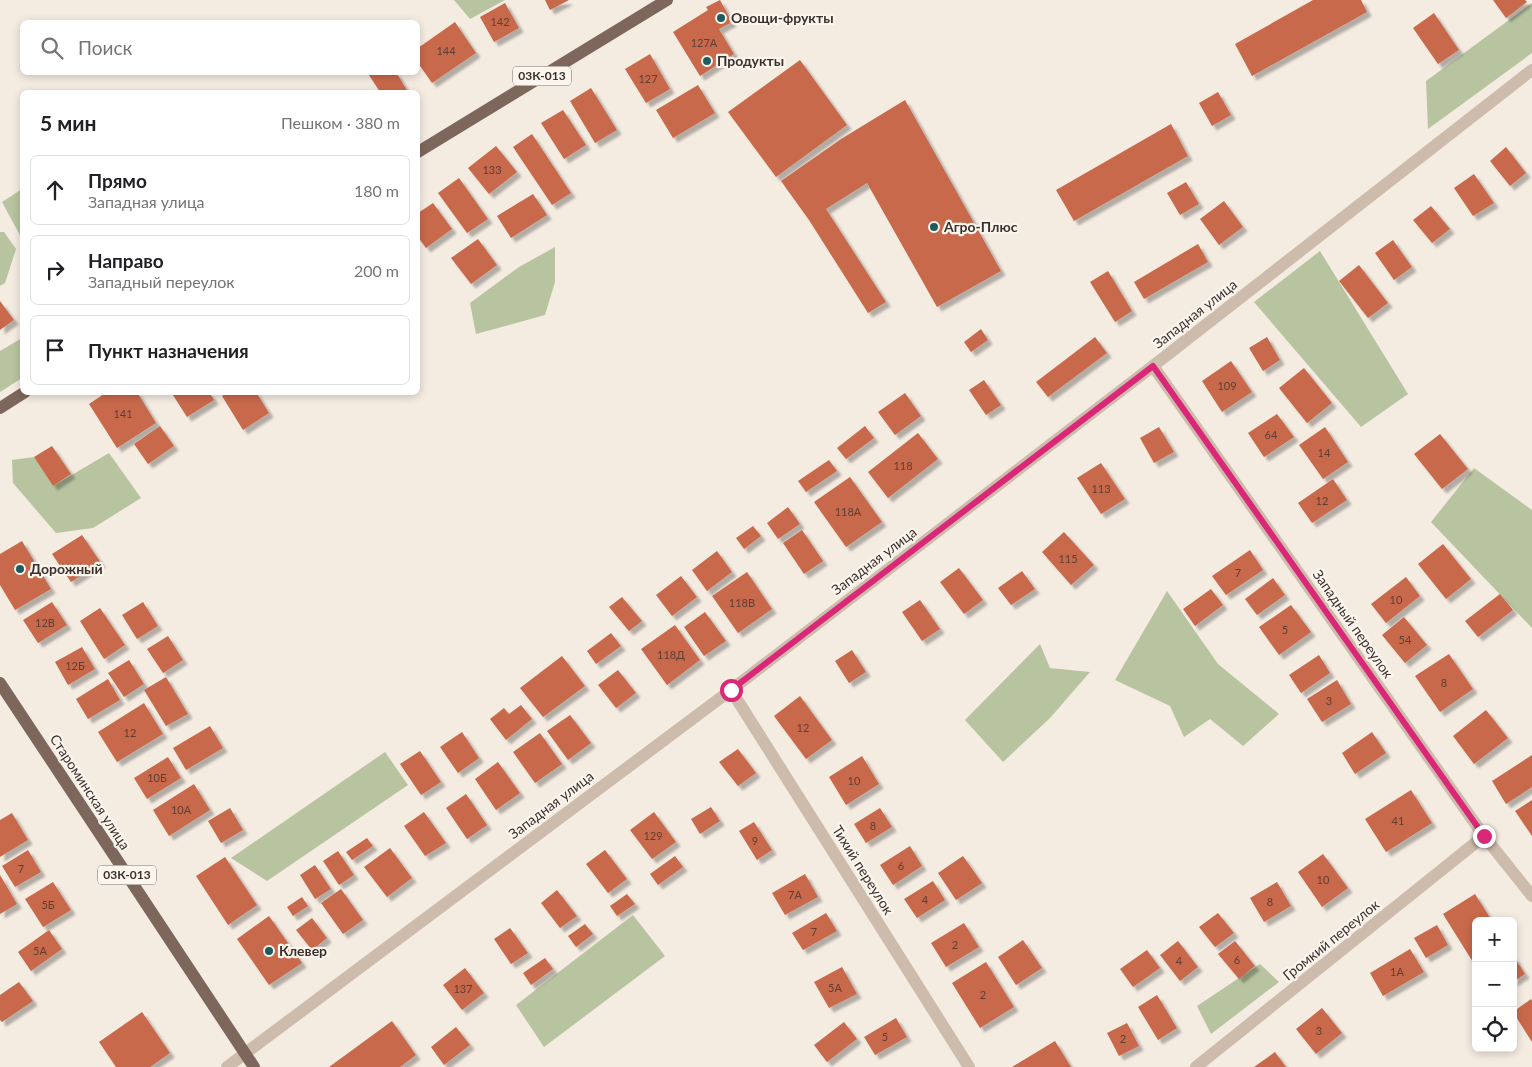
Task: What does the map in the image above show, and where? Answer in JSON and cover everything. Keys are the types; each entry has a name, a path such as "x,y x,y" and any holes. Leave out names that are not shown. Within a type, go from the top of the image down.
{"main road":[{"name":"03К-013","path":"420,151 667,0"},
{"path":"0,408 20,395"},
{"name":"Староминская улица","path":"0,683 254,1067"}],"street":[{"name":"Западная улица","path":"227,1067 731,690 1153,366 1532,70"},
{"name":"Западный переулок","path":"1153,366 1484,836 1532,896"},
{"name":"Тихий переулок","path":"731,690 969,1067"},
{"name":"Громкий переулок","path":"1196,1067 1484,836"}],"green space":[{"path":"454,0 505,0 470,19"},
{"path":"1532,3 1532,53 1428,129 1426,81"},
{"path":"20,190 20,235 2,202"},
{"path":"0,232 4,232 16,249 5,283 0,286"},
{"path":"555,247 555,282 545,315 476,334 470,303 519,267"},
{"path":"1320,251 1408,394 1361,427 1254,302"},
{"path":"20,339 20,379 0,392 0,351"},
{"path":"109,453 141,498 93,528 56,533 13,483 12,460 34,457 53,486"},
{"path":"1474,468 1532,510 1532,628 1431,522"},
{"path":"1167,591 1218,664 1279,714 1243,746 1210,719 1184,737 1170,706 1115,680"},
{"path":"1040,644 1050,668 1090,672 1050,718 1003,762 965,720"},
{"path":"385,752 408,785 267,881 231,858"},
{"path":"633,915 665,956 544,1047 516,1005"},
{"path":"1260,964 1279,982 1211,1034 1197,1006"}],"building":[{"path":"545,0 569,0 550,10"},
{"path":"720,0 732,22 719,29 734,54 700,76 673,32 708,10 706,7"},
{"path":"1313,0 1361,0 1367,12 1252,76 1235,44"},
{"path":"1493,0 1525,0 1527,2 1506,18"},
{"path":"505,3 519,28 494,42 480,17"},
{"path":"1434,13 1459,50 1438,64 1413,28"},
{"path":"455,22 476,53 432,83 420,66 420,47"},
{"path":"650,54 670,89 646,103 625,69"},
{"path":"800,60 847,125 776,177 728,112"},
{"path":"369,75 398,75 407,90 379,90"},
{"path":"698,85 715,113 673,138 656,110"},
{"path":"591,88 617,130 595,143 570,101"},
{"path":"1218,92 1231,115 1212,126 1199,103"},
{"name":"Агро-Плюс","path":"905,100 1001,271 937,307 867,183 826,209 886,302 868,313 809,220 781,181 841,139"},
{"path":"563,110 586,145 564,159 541,123"},
{"path":"1171,124 1188,156 1074,221 1056,190"},
{"path":"532,134 571,193 552,205 513,147"},
{"path":"496,146 517,172 489,194 468,168"},
{"path":"1506,147 1526,173 1510,186 1490,161"},
{"path":"1474,174 1494,203 1473,216 1454,188"},
{"path":"459,178 488,219 467,233 438,193"},
{"path":"1186,182 1199,204 1180,215 1167,193"},
{"path":"533,194 547,215 511,238 497,216"},
{"path":"1224,201 1243,227 1219,245 1200,219"},
{"path":"433,203 452,229 426,248 420,240 420,212"},
{"path":"1431,206 1450,229 1432,243 1413,220"},
{"path":"478,239 497,265 471,284 451,258"},
{"path":"1393,240 1412,267 1394,280 1375,253"},
{"path":"1198,244 1208,262 1144,299 1134,282"},
{"path":"1359,265 1388,303 1368,318 1339,281"},
{"path":"1108,271 1132,311 1115,322 1090,282"},
{"path":"0,301 14,320 0,330"},
{"path":"981,329 988,340 971,352 964,342"},
{"path":"1095,337 1107,353 1048,397 1036,382"},
{"path":"1267,337 1280,360 1263,371 1249,348"},
{"path":"1231,361 1252,392 1222,412 1202,381"},
{"path":"1304,368 1332,403 1307,423 1279,388"},
{"path":"984,380 1001,405 986,415 969,390"},
{"path":"905,393 921,416 895,435 878,412"},
{"path":"102,395 139,395 156,423 117,448 89,404"},
{"path":"173,395 211,395 214,400 187,417"},
{"path":"258,395 269,413 243,430 222,396"},
{"path":"1277,414 1294,437 1264,457 1248,433"},
{"path":"160,426 174,446 148,464 134,444"},
{"path":"865,426 874,438 846,459 837,448"},
{"path":"1159,427 1174,452 1154,463 1140,438"},
{"path":"1325,427 1348,462 1323,479 1299,445"},
{"path":"918,433 938,459 888,498 868,472"},
{"path":"1440,434 1468,469 1442,489 1414,454"},
{"path":"52,446 71,474 53,486 34,457"},
{"path":"829,460 837,471 806,492 798,481"},
{"path":"1101,463 1125,499 1101,514 1077,478"},
{"path":"850,477 882,522 846,547 814,502"},
{"path":"1333,479 1347,500 1312,523 1298,503"},
{"path":"788,507 800,524 778,539 767,523"},
{"path":"753,526 761,536 744,549 736,538"},
{"path":"802,530 823,561 804,574 783,543"},
{"path":"1064,532 1094,565 1071,585 1042,552"},
{"path":"82,535 101,563 71,582 52,554"},
{"name":"Дорожный","path":"22,541 51,589 15,610 0,585 0,554"},
{"path":"1443,544 1471,579 1446,599 1418,564"},
{"path":"1250,550 1263,570 1226,595 1212,576"},
{"path":"717,551 732,572 707,591 692,570"},
{"path":"959,568 983,600 964,614 940,582"},
{"path":"1022,571 1035,589 1011,605 998,588"},
{"path":"747,572 772,609 738,633 712,596"},
{"path":"681,576 697,597 672,616 656,595"},
{"path":"1406,577 1420,596 1386,623 1371,604"},
{"path":"1273,578 1285,595 1257,615 1245,599"},
{"path":"1211,589 1223,605 1195,626 1183,609"},
{"path":"1500,594 1513,610 1478,637 1465,621"},
{"path":"622,597 642,621 629,631 609,607"},
{"path":"920,600 940,629 922,641 902,612"},
{"path":"52,602 67,625 38,643 23,620"},
{"path":"143,602 158,626 137,639 122,615"},
{"path":"1291,605 1311,632 1279,655 1259,627"},
{"path":"100,608 125,645 104,659 80,621"},
{"path":"705,612 726,641 704,656 684,627"},
{"path":"1404,617 1427,645 1405,663 1382,635"},
{"path":"675,625 700,660 667,685 641,649"},
{"path":"611,633 621,646 596,664 587,651"},
{"path":"168,636 183,660 163,673 147,649"},
{"path":"82,647 95,669 68,685 55,662"},
{"path":"852,650 866,672 849,683 835,661"},
{"path":"1449,654 1473,689 1440,712 1415,676"},
{"path":"1319,655 1330,673 1301,693 1289,675"},
{"path":"562,656 585,686 543,717 520,688"},
{"path":"129,660 144,684 124,697 108,673"},
{"path":"618,670 636,693 616,708 598,685"},
{"path":"166,677 188,714 166,726 144,690"},
{"path":"108,679 120,700 88,719 76,699"},
{"path":"1337,680 1351,704 1322,722 1307,699"},
{"path":"800,696 832,740 806,759 774,716"},
{"path":"144,703 163,734 117,762 98,732"},
{"path":"521,705 532,719 506,740 490,719 504,708 509,714"},
{"path":"1486,710 1508,738 1474,764 1453,736"},
{"path":"570,715 591,743 568,760 547,731"},
{"path":"210,726 223,748 186,770 173,748"},
{"path":"462,732 479,758 458,773 440,747"},
{"path":"1372,732 1386,753 1355,774 1342,753"},
{"path":"540,733 562,764 535,783 513,752"},
{"path":"738,749 756,773 738,786 719,762"},
{"path":"420,751 441,782 421,795 400,764"},
{"path":"1532,755 1532,787 1506,804 1492,781"},
{"path":"862,756 879,784 846,805 829,777"},
{"path":"168,757 181,778 147,799 134,778"},
{"path":"498,762 520,793 496,810 475,779"},
{"path":"194,784 210,810 169,836 153,810"},
{"path":"1411,790 1432,823 1386,852 1365,819"},
{"path":"466,794 487,825 467,839 446,808"},
{"path":"1532,800 1532,836 1515,811"},
{"path":"711,807 720,821 700,834 691,819"},
{"path":"230,808 243,830 221,843 208,821"},
{"path":"880,808 892,827 866,843 854,824"},
{"path":"424,812 446,843 425,856 404,826"},
{"path":"654,812 676,842 652,859 630,830"},
{"path":"12,813 28,840 0,857 0,820"},
{"path":"754,822 772,850 757,860 739,831"},
{"path":"367,838 373,846 352,860 346,852"},
{"path":"910,846 922,866 893,885 880,865"},
{"path":"390,848 412,878 387,897 364,867"},
{"path":"28,850 41,872 15,887 2,866"},
{"path":"605,850 627,879 608,893 586,864"},
{"path":"338,851 354,875 339,885 323,861"},
{"path":"1323,854 1348,888 1322,907 1298,872"},
{"path":"675,856 683,867 658,885 650,874"},
{"path":"963,856 982,883 956,900 938,873"},
{"path":"225,857 257,905 228,925 196,876"},
{"path":"315,865 331,889 315,899 300,875"},
{"path":"805,874 818,897 785,915 772,893"},
{"path":"0,875 17,904 0,914"},
{"path":"933,881 945,900 917,918 904,899"},
{"path":"53,882 71,910 43,927 25,899"},
{"path":"1277,882 1291,906 1264,922 1250,898"},
{"path":"341,889 363,920 343,934 321,903"},
{"path":"557,890 577,916 560,928 541,903"},
{"path":"627,894 635,904 617,916 610,906"},
{"path":"1475,894 1489,917 1472,917 1472,961 1443,914"},
{"path":"302,897 308,906 293,916 287,907"},
{"path":"826,913 837,931 803,950 792,933"},
{"path":"1218,913 1234,933 1215,947 1199,927"},
{"name":"Клевер","path":"269,916 302,963 269,985 237,939"},
{"path":"312,918 327,938 312,950 296,930"},
{"path":"964,923 979,947 946,967 931,943"},
{"path":"585,924 593,934 576,947 568,936"},
{"path":"1437,925 1448,945 1426,958 1414,938"},
{"path":"510,928 528,953 511,964 494,939"},
{"path":"49,930 62,949 31,971 18,952"},
{"path":"1023,940 1042,968 1016,985 998,957"},
{"path":"1178,941 1198,967 1180,981 1160,955"},
{"path":"1235,941 1255,966 1239,979 1218,954"},
{"path":"1410,949 1424,972 1383,996 1370,973"},
{"path":"1147,950 1160,968 1133,987 1120,969"},
{"path":"545,958 553,969 531,985 523,973"},
{"path":"1517,961 1525,974 1517,979"},
{"path":"986,962 1014,1007 980,1028 952,983"},
{"path":"842,967 857,994 829,1008 814,982"},
{"path":"465,968 484,993 462,1010 443,985"},
{"path":"19,982 33,1001 2,1022 0,1020 0,995"},
{"path":"1157,995 1177,1028 1158,1040 1138,1007"},
{"path":"1531,999 1532,1042 1517,1018 1517,1009"},
{"path":"1322,1008 1342,1033 1316,1054 1296,1029"},
{"path":"142,1012 170,1053 150,1067 116,1067 99,1042"},
{"path":"896,1018 907,1037 875,1055 864,1037"},
{"path":"392,1021 416,1055 400,1067 329,1067"},
{"path":"844,1022 857,1039 827,1062 814,1045"},
{"path":"1127,1023 1139,1046 1119,1056 1107,1033"},
{"path":"456,1027 470,1045 444,1065 431,1047"},
{"path":"1055,1041 1071,1067 1012,1067"},
{"path":"1275,1052 1286,1067 1254,1067"}],"place":[{"name":"Овощи-фрукты","path":"721,18"},
{"name":"Продукты","path":"707,61"},
{"name":"Агро-Плюс","path":"934,227"},
{"name":"Дорожный","path":"20,569"},
{"name":"Клевер","path":"269,951"}],"route":[{"path":"731,690 1153,366 1484,836"}]}
